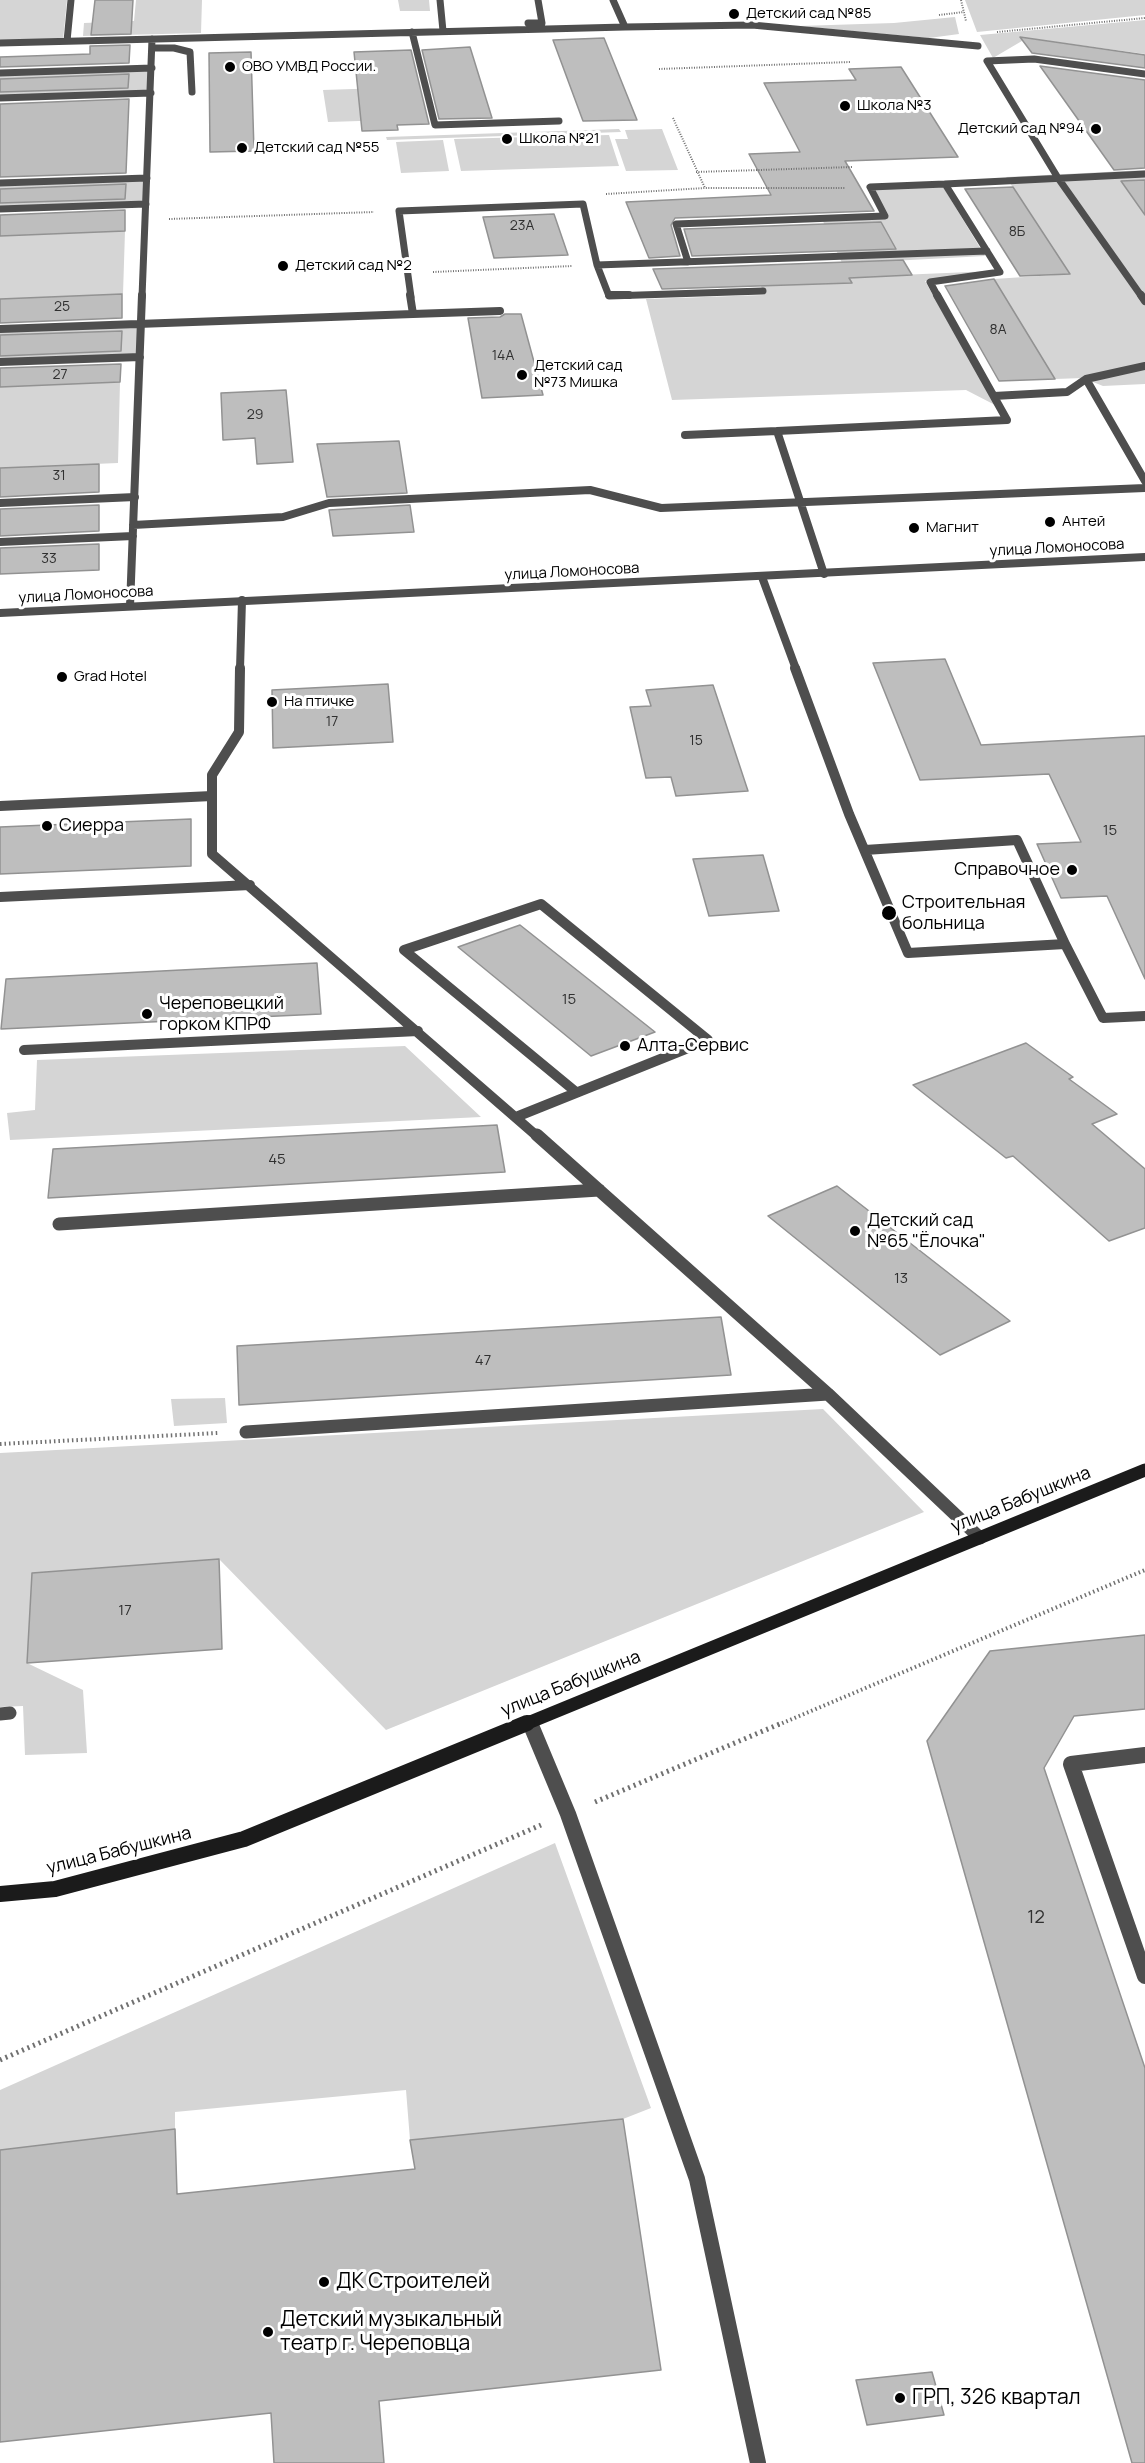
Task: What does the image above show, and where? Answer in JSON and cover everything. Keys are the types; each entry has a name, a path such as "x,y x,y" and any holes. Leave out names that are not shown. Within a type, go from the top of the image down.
{"street":[{"path":"67,41 71,0"},
{"path":"440,0 443,28"},
{"path":"0,43 412,32 443,28 542,23 538,0"},
{"path":"613,0 624,27"},
{"path":"443,28 752,25 978,46"},
{"path":"412,32 435,125 559,121"},
{"path":"130,606 152,39"},
{"path":"152,48 174,48 190,52 192,92"},
{"path":"1145,74 1034,59 987,61 1058,178 1145,301"},
{"path":"0,73 152,68"},
{"path":"0,98 151,93"},
{"path":"688,262 676,224 885,216 870,188 1145,174"},
{"path":"0,183 147,178"},
{"path":"685,435 1007,420 930,282 1000,272 945,184"},
{"path":"0,209 146,204"},
{"path":"413,314 399,211 582,204 597,265 609,296 763,291"},
{"path":"597,265 987,250"},
{"path":"731,260 739,268"},
{"path":"0,329 500,311"},
{"path":"0,362 140,357"},
{"path":"994,396 1067,392 1086,379 1145,366"},
{"path":"1086,379 1145,481"},
{"path":"777,431 824,574"},
{"path":"133,525 283,517 329,503 590,490 661,508 1145,488"},
{"path":"0,503 135,496"},
{"path":"0,542 133,536"},
{"name":"улица Ломоносова","path":"0,613 1145,557"},
{"path":"762,577 849,814 908,953 1065,944"},
{"path":"242,600 239,732 212,775 212,854 599,1190 828,1394 980,1538"},
{"path":"0,806 212,796"},
{"path":"865,850 1017,840 1065,944 1103,1018 1145,1016"},
{"path":"0,897 250,885"},
{"path":"516,1117 708,1040 541,904 404,950 576,1092"},
{"path":"24,1050 418,1031"},
{"path":"59,1224 599,1190"},
{"path":"246,1432 828,1394"},
{"name":"улица Бабушкина","path":"0,1894 56,1889 244,1839 1145,1470"},
{"path":"529,1722 568,1814 697,2179 758,2463"},
{"path":"1145,1755 1071,1764 1145,1976"}],"path":[{"path":"961,0 964,9"},
{"path":"995,32 1145,18"},
{"path":"659,69 856,62"},
{"path":"673,118 705,188"},
{"path":"696,172 863,167"},
{"path":"582,204 596,195 705,188 870,188"},
{"path":"146,220 399,211"},
{"path":"408,273 597,265"},
{"path":"0,1444 246,1432"}],"shaded area":[{"path":"0,0 67,0 63,40 0,41"},
{"path":"136,0 202,0 201,33 83,36 84,23 134,21"},
{"path":"398,0 429,0 430,11 400,11"},
{"path":"965,0 1145,0 1145,15 977,32"},
{"path":"955,17 959,34 929,38 799,26 894,23"},
{"path":"1145,20 1145,54 1027,38 993,58 980,35"},
{"path":"152,68 151,93 0,98 0,73"},
{"path":"384,88 391,120 328,122 323,90"},
{"path":"619,129 621,132 387,140 386,137"},
{"path":"662,129 678,170 626,171 615,139 628,139 625,130"},
{"path":"609,135 619,166 461,171 454,139"},
{"path":"443,140 449,171 401,173 396,142"},
{"path":"1145,170 1145,180 1121,181 1145,212 1145,384 1103,386 1083,378 1055,379 994,279 1070,274 1006,177"},
{"path":"143,180 143,203 0,208 0,185"},
{"path":"942,185 985,256 891,261 899,275 994,271 925,281 995,405 966,390 672,400 646,299 764,295 761,286 851,283 822,219 888,217 874,189"},
{"path":"125,231 123,294 0,299 0,236"},
{"path":"142,324 140,357 0,362 0,329"},
{"path":"120,382 118,463 0,468 0,387"},
{"path":"405,1046 481,1117 10,1140 7,1113 35,1110 37,1060"},
{"path":"225,1398 227,1423 174,1426 171,1399"},
{"path":"823,1409 924,1512 386,1730 219,1559 32,1573 27,1663 83,1690 87,1753 25,1755 23,1706 0,1707 0,1453"},
{"path":"555,1843 651,2108 623,2119 410,2140 406,2090 175,2112 175,2129 0,2150 0,2090"}],"building":[{"path":"95,0 133,0 131,34 91,35"},
{"path":"1020,37 1145,55 1145,68 1032,53"},
{"path":"604,38 637,120 583,121 553,40"},
{"path":"130,45 129,63 0,67 0,57 90,54 90,46"},
{"path":"470,47 492,118 439,119 422,50"},
{"path":"411,50 429,124 397,125 398,130 362,131 354,52"},
{"path":"251,52 254,151 210,152 209,53"},
{"name":"Детский сад №94","path":"1040,66 1145,80 1145,168 1114,170"},
{"path":"901,67 958,157 845,161 874,211 675,218 671,225 680,256 649,258 626,202 771,195 749,154 800,152 764,83 856,80 849,69"},
{"path":"129,74 128,88 0,92 0,79"},
{"path":"129,99 126,173 0,177 0,104"},
{"path":"1145,180 1145,215 1121,181"},
{"path":"126,184 125,199 0,203 0,189"},
{"path":"1013,187 1070,274 1020,276 965,189"},
{"path":"125,210 125,231 0,236 0,215"},
{"path":"554,214 568,255 494,258 483,217"},
{"path":"881,222 896,249 692,256 684,229"},
{"path":"903,260 912,275 849,278 852,283 662,289 653,269"},
{"path":"994,279 1055,379 999,381 945,286"},
{"path":"122,294 122,318 0,323 0,299"},
{"path":"505,314 521,314 543,395 482,398 468,318 500,317"},
{"path":"122,331 121,351 0,356 0,335"},
{"path":"121,364 120,382 0,387 0,368"},
{"path":"286,390 293,462 257,464 255,438 223,440 221,393"},
{"path":"399,441 407,493 327,497 317,444"},
{"path":"99,464 99,492 0,497 0,468"},
{"path":"99,505 99,531 0,536 0,509"},
{"path":"410,505 414,532 333,536 329,510"},
{"path":"99,544 99,570 0,574 0,548"},
{"path":"945,659 981,745 1145,736 1145,979 1107,896 1061,898 1037,844 1081,842 1049,774 920,780 873,663"},
{"path":"388,684 393,742 273,748 272,690"},
{"path":"713,685 748,791 676,796 671,777 646,778 630,707 651,706 646,690"},
{"path":"191,819 191,866 0,874 0,827"},
{"path":"763,855 779,911 709,916 693,859"},
{"path":"520,925 655,1032 591,1056 458,947"},
{"path":"317,963 321,1014 1,1029 6,979"},
{"path":"1026,1043 1073,1077 1069,1079 1117,1114 1092,1124 1145,1169 1145,1228 1109,1241 1013,1156 1006,1158 913,1085"},
{"path":"497,1125 505,1172 48,1198 53,1149"},
{"path":"837,1186 1010,1321 940,1355 768,1216"},
{"path":"721,1317 731,1375 239,1405 237,1346"},
{"path":"219,1559 222,1649 27,1663 32,1573"},
{"path":"1145,1635 1145,1709 1074,1716 1044,1768 1145,2068 1145,2463 1132,2463 927,1741 990,1651"},
{"name":"ДК Строителей","path":"623,2119 661,2370 379,2401 384,2463 274,2463 271,2413 0,2442 0,2150 175,2129 177,2194 415,2169 410,2140"},
{"name":"ГРП, 326 квартал","path":"932,2372 944,2415 867,2425 856,2380"}],"place":[{"name":"Детский сад №85","path":"734,14"},
{"name":"ОВО УМВД России.","path":"230,67"},
{"name":"Школа №3","path":"845,106"},
{"name":"Детский сад №94","path":"1096,129"},
{"name":"Школа №21","path":"507,139"},
{"name":"Детский сад №55","path":"242,148"},
{"name":"Детский сад №2","path":"283,266"},
{"name":"Детский сад №73 Мишка","path":"522,375"},
{"name":"Антей","path":"1050,522"},
{"name":"Магнит","path":"914,528"},
{"name":"Grad Hotel","path":"62,677"},
{"name":"На птичке","path":"272,702"},
{"name":"Сиерра","path":"47,826"},
{"name":"Справочное","path":"1072,870"},
{"name":"Строительная больница","path":"889,913"},
{"name":"Череповецкий горком КПРФ","path":"147,1014"},
{"name":"Алта-Сервис","path":"625,1046"},
{"name":"Детский сад №65 \"Ёлочка\"","path":"855,1231"},
{"name":"ДК Строителей","path":"324,2282"},
{"name":"Детский музыкальный театр г. Череповца","path":"268,2332"},
{"name":"ГРП, 326 квартал","path":"900,2398"}]}
